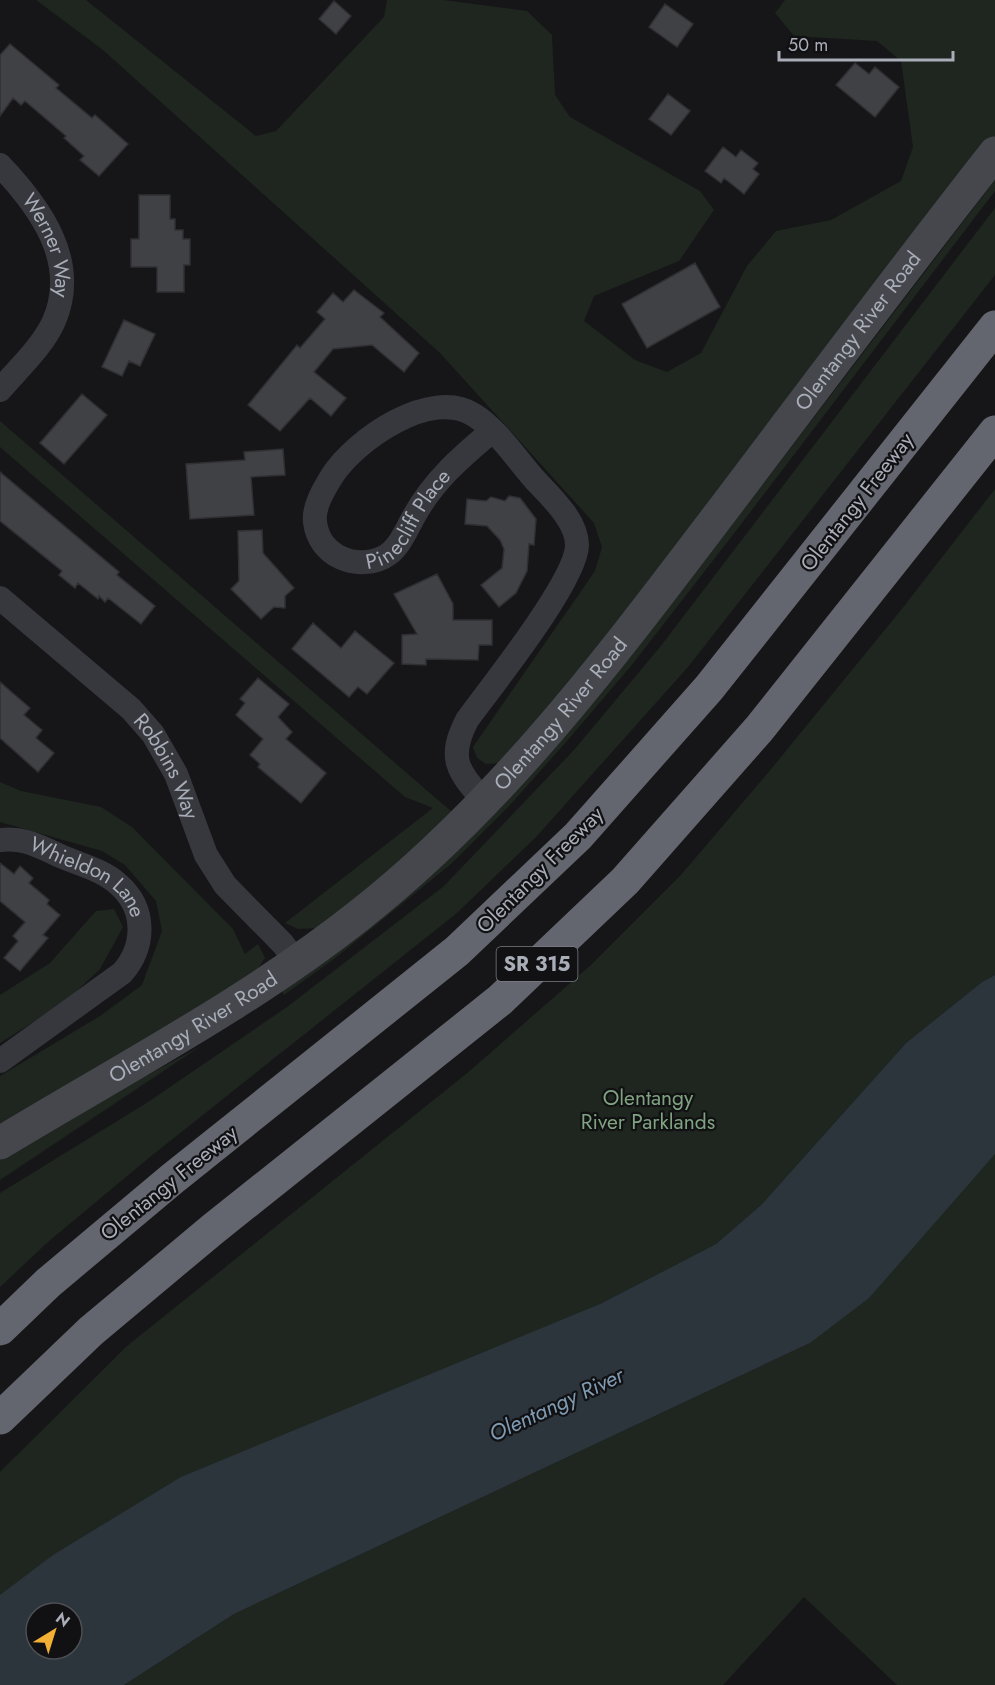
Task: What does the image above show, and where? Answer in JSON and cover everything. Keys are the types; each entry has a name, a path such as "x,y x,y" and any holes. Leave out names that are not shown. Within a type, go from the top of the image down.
{"highway":[{"name":"Olentangy Freeway","path":"0,1329 48,1283 172,1179 457,951 578,836 709,688 995,327"},
{"name":"SR 315","path":"0,1418 92,1331 213,1229 500,1000 625,881 759,729 995,432"}],"main road":[{"name":"Olentangy River Road","path":"0,1143 222,1012 297,963 363,913 484,801 601,670 995,153"}],"street":[{"name":"Werner Way","path":"0,165 40,213 56,243 62,294 54,322 0,390"},
{"name":"Pinecliff Place","path":"484,801 461,775 456,760 456,747 461,733 560,590 574,560 577,544 573,527 552,499 492,431 475,415 461,408 446,406 431,408 381,430 361,443 333,474 322,494 315,522 321,541 335,555 354,563 374,561 392,552 427,493 458,460 492,431"},
{"name":"Robbins Way","path":"0,598 131,709 153,734 176,774 212,865 225,885 283,944 297,963"},
{"name":"Whieldon Lane","path":"0,840 18,838 104,874 130,896 140,928 136,952 122,973 0,1061"}],"green space":[{"path":"36,0 86,0 256,136 276,131 384,17 387,0 443,0 527,11 552,35 555,95 570,117 700,191 714,210 679,261 594,296 584,321 635,360 667,372 701,353 747,266 776,231 831,220 901,181 913,147 901,61 877,41 794,36 775,13 785,0 995,0 995,137 780,425 656,583 500,763 486,764 477,758 473,747 595,571 602,547 594,523 440,353 103,50"},
{"path":"995,180 995,191 732,536 631,666 567,741 510,805 451,864 334,959 284,995 281,989 615,674 683,589"},
{"path":"995,208 995,275 688,667 537,836 457,913 150,1157 48,1242 0,1287 0,1193 148,1102 287,1007 444,886 574,750 660,647"},
{"path":"0,421 451,811 440,827 322,928 298,929 285,923 433,808 405,797 0,447"},
{"name":"Olentangy River Parklands","path":"995,489 995,975 982,982 906,1043 761,1205 716,1244 600,1304 0,1595 0,1472 127,1346 466,1074 591,965 680,876 767,774 901,610"},
{"path":"0,782 21,791 101,807 132,827 233,929 245,954 258,944 265,958 253,976 0,1129 0,1076 100,1016 142,985 162,931 156,901 125,865 102,851 0,822"},
{"path":"114,909 123,927 100,969 64,1003 0,1043 0,995 50,963 96,911"},
{"path":"201,1046 0,1180 0,1160 48,1129"},
{"path":"995,1154 995,1685 897,1685 804,1597 723,1685 124,1685 234,1614 810,1343"}],"water":[{"name":"Olentangy River","path":"995,975 995,1154 869,1298 810,1343 234,1614 124,1685 0,1685 0,1595 53,1555 181,1477 600,1304 716,1244 761,1205 906,1043 982,982"}],"building":[{"path":"334,1 351,16 336,34 319,19"},
{"path":"665,4 693,24 677,47 649,27"},
{"path":"10,44 59,85 56,88 92,118 95,115 128,144 99,176 80,160 84,156 64,138 66,136 25,101 21,105 13,98 0,116 0,55"},
{"path":"855,63 869,74 875,67 899,87 875,117 836,85"},
{"path":"668,94 690,111 671,135 649,119"},
{"path":"723,147 736,157 741,150 758,163 753,169 759,174 744,194 724,178 721,183 705,171"},
{"path":"139,195 170,195 170,219 175,219 175,230 183,230 183,239 190,239 190,265 184,265 184,292 157,292 157,267 131,267 131,239 139,239"},
{"path":"695,263 720,307 647,348 622,304"},
{"path":"354,290 384,313 380,317 419,353 404,372 372,345 333,349 314,372 346,398 331,416 310,398 280,431 248,405 297,345 300,348 325,319 317,312 333,293 343,302"},
{"path":"124,320 155,334 140,366 129,361 122,376 102,367"},
{"path":"82,394 107,415 64,464 40,443"},
{"path":"283,449 285,475 251,477 254,515 190,519 186,464 245,460 244,452"},
{"path":"0,472 119,572 117,575 155,606 141,624 108,598 105,602 99,596 98,599 78,583 75,588 59,575 62,571 0,521"},
{"path":"509,496 520,498 536,519 534,545 529,544 527,571 516,593 499,607 481,585 502,568 504,549 500,540 487,526 465,524 467,499 486,501 491,497 505,501"},
{"path":"262,530 263,553 294,588 285,596 285,608 274,607 261,619 231,589 239,581 238,531"},
{"path":"437,574 453,604 453,620 492,620 492,645 479,645 478,660 426,659 426,665 402,664 402,635 417,634 394,594"},
{"path":"313,623 341,648 355,631 394,663 367,694 358,687 349,697 292,649"},
{"path":"258,678 289,704 278,717 292,732 286,739 326,773 301,803 258,767 260,764 250,755 263,739 236,715 245,703 240,699"},
{"path":"0,682 30,708 24,715 42,730 36,738 54,753 38,772 0,738"},
{"path":"0,863 14,874 20,866 33,878 29,883 49,900 47,904 60,915 43,935 48,938 20,971 4,958 18,941 13,936 25,922 0,901"}]}
